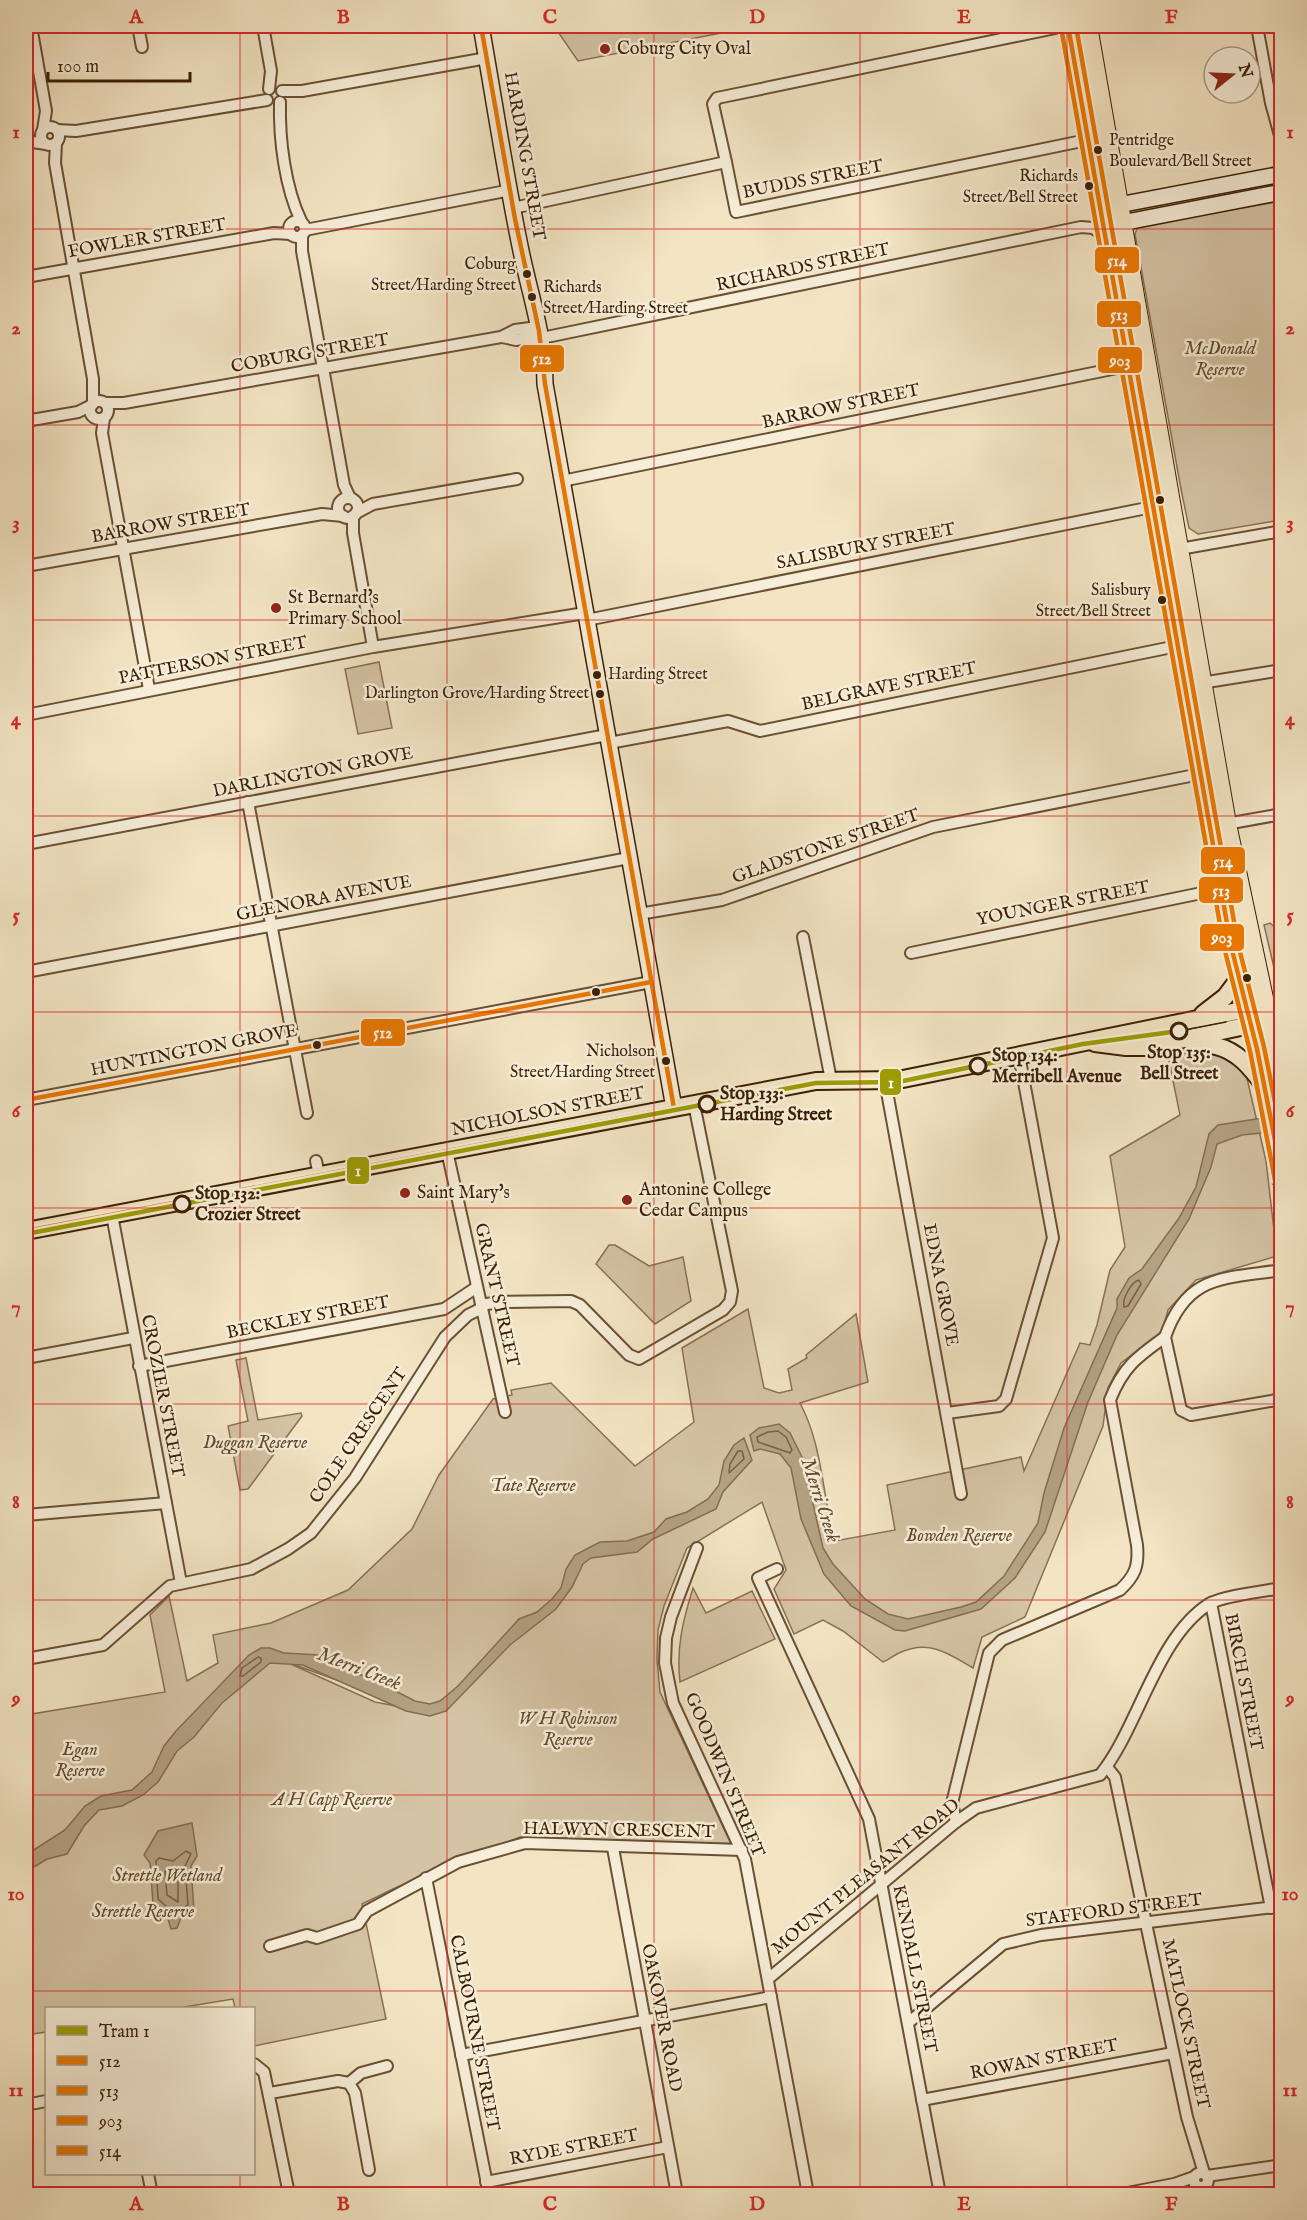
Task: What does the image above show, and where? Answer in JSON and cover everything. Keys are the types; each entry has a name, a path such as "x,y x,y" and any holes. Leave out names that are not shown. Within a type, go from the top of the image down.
{"highway":[{"path":"1066,26 1087,140 1108,219 1169,551 1201,683 1226,824 1251,941 1257,1015 1274,1089 1275,1141 1281,1179"},
{"path":"1087,26 1127,366 1152,507 1169,551 1177,646 1231,946 1238,980 1257,1015"},
{"path":"1231,946 1251,941"}],"main road":[{"path":"1197,1018 1225,997 1238,980"},
{"name":"NICHOLSON STREET","path":"26,1231 111,1215 318,1168 447,1151 831,1080 885,1081 1197,1018 1257,1015"},
{"name":"NICHOLSON STREET","path":"1079,1043 1138,1047 1185,1040 1257,1015"},
{"path":"1185,1040 1224,1048 1234,1053 1274,1089"}],"street":[{"path":"31,26 53,138"},
{"path":"138,26 142,47"},
{"path":"263,26 344,485 346,501 339,512 350,515 374,504 517,479"},
{"name":"HARDING STREET","path":"481,26 529,294 534,336 545,384 674,1108"},
{"path":"726,162 713,104 717,98 1066,26"},
{"path":"1257,26 1281,143"},
{"path":"26,141 53,138 76,131 487,58"},
{"path":"42,131 46,111"},
{"path":"26,141 50,126 122,550 149,689"},
{"name":"BUDDS STREET","path":"513,208 726,162 736,212 1087,140"},
{"path":"1081,227 1093,228 1108,219 1281,174"},
{"name":"FOWLER STREET","path":"26,277 511,190"},
{"path":"1108,219 1278,193"},
{"name":"RICHARDS STREET","path":"534,336 1081,227 1108,219"},
{"name":"COBURG STREET","path":"98,410 124,403 501,337 516,340 534,336"},
{"name":"BARROW STREET","path":"562,481 1127,366"},
{"path":"26,421 98,410"},
{"path":"346,501 374,504"},
{"path":"346,501 357,508 350,515"},
{"name":"BARROW STREET","path":"322,514 346,501"},
{"name":"SALISBURY STREET","path":"586,616 1152,507"},
{"name":"BARROW STREET","path":"26,566 322,514 350,515"},
{"path":"350,515 373,647"},
{"path":"1169,551 1281,531"},
{"name":"PATTERSON STREET","path":"26,715 149,689 373,647 586,616"},
{"name":"BELGRAVE STREET","path":"608,739 728,721 760,731 1177,646"},
{"path":"1201,683 1281,670"},
{"name":"DARLINGTON GROVE","path":"26,844 248,802 608,739"},
{"name":"GLADSTONE STREET","path":"639,914 722,900 933,827 1200,774"},
{"path":"248,802 307,1113"},
{"path":"1226,824 1281,814"},
{"name":"GLENORA AVENUE","path":"26,972 629,858"},
{"name":"YOUNGER STREET","path":"911,952 1221,889"},
{"path":"803,937 831,1080"},
{"name":"HUNTINGTON GROVE","path":"26,1100 651,982"},
{"path":"947,1413 999,1406 1006,1399 1052,1245 1053,1238 1019,1055"},
{"name":"EDNA GROVE","path":"885,1081 961,1494"},
{"name":"COLE CRESCENT","path":"181,1582 251,1569 288,1549 311,1533 355,1478 445,1337 466,1317 482,1307 499,1302 571,1301 580,1305 629,1354 639,1359 723,1310 730,1302 732,1291 693,1104"},
{"name":"GRANT STREET","path":"447,1151 505,1412"},
{"name":"CROZIER STREET","path":"111,1215 181,1582"},
{"path":"956,1822 952,1803 989,1653 1002,1640 1120,1590 1134,1576 1139,1561 1137,1545 1110,1400 1129,1363 1165,1337 1181,1301 1198,1287 1230,1278 1281,1270"},
{"name":"BECKLEY STREET","path":"139,1366 444,1309 477,1287"},
{"path":"1165,1337 1181,1410 1191,1415 1281,1399"},
{"path":"26,1358 133,1338"},
{"path":"26,1515 166,1503"},
{"name":"GOODWIN STREET","path":"697,1548 671,1617 664,1663 673,1702 742,1850 808,2194"},
{"name":"KENDALL STREET","path":"777,1569 758,1578 869,1819 940,2194"},
{"path":"26,1659 103,1645 170,1586 181,1582"},
{"path":"1107,1767 1164,1658 1188,1622 1211,1603 1281,1588"},
{"name":"BIRCH STREET","path":"1211,1603 1281,1920"},
{"name":"MOUNT PLEASANT ROAD","path":"768,1979 956,1822 976,1808 1091,1779 1101,1775 1107,1767"},
{"name":"MATLOCK STREET","path":"1107,1767 1115,1777 1202,2183"},
{"name":"HALWYN CRESCENT","path":"270,1946 307,1935 317,1938 358,1924 367,1911 458,1862 525,1843 613,1848 742,1850"},
{"name":"OAKOVER ROAD","path":"613,1848 677,2194"},
{"name":"CALBOURNE STREET","path":"426,1878 489,2194"},
{"name":"STAFFORD STREET","path":"908,2023 1003,1944 1041,1935 1277,1907"},
{"path":"461,2055 771,1997"},
{"name":"ROWAN STREET","path":"922,2100 1173,2053"},
{"path":"258,2066 270,2093 289,2194"},
{"path":"349,2083 361,2073 387,2066"},
{"path":"270,2093 338,2081 349,2083 355,2093 369,2170"},
{"path":"26,2105 45,2101"},
{"name":"RYDE STREET","path":"486,2182 668,2147"},
{"path":"1122,2194 1174,2184 1202,2183 1231,2174 1281,2165"},
{"path":"148,2175 152,2194"}],"green space":[{"name":"Coburg City Oval","path":"554,26 757,26 578,61"},
{"name":"McDonald Reserve","path":"1276,202 1282,234 1281,520 1198,534 1189,528 1135,234 1138,226"},
{"path":"379,662 392,728 358,734 345,669"},
{"path":"1270,923 1277,929 1281,929 1281,998 1264,925"},
{"path":"1199,1051 1218,1054 1231,1061 1246,1074 1266,1161 1277,1256 1196,1280 1168,1310 1162,1332 1121,1363 1108,1388 1103,1426 1025,1617 982,1637 973,1668 947,1653 920,1647 897,1654 883,1662 843,1631 823,1620 794,1634 774,1589 786,1570 762,1502 687,1548 664,1606 658,1630 657,1660 660,1692 731,1844 520,1837 395,1888 362,1904 386,2019 255,2046 255,2007 235,2007 233,1999 184,2007 45,2007 45,2032 26,2035 26,1715 165,1692 150,1615 169,1596 187,1681 218,1663 213,1635 271,1623 348,1590 412,1529 439,1475 493,1399 512,1395 511,1390 551,1383 635,1466 694,1422 682,1348 748,1309 764,1388 779,1393 792,1390 788,1369 807,1358 806,1355 856,1314 868,1382 800,1403 808,1419 818,1453 835,1541 895,1530 887,1485 1021,1457 1024,1471 1080,1343 1090,1345 1110,1270 1125,1247 1110,1156 1180,1115 1168,1056","holes":["284,1661 417,1709 375,1702"]},
{"path":"609,1245 615,1245 649,1266 683,1257 691,1301 655,1324 596,1264"},
{"name":"Duggan Reserve","path":"246,1358 258,1420 301,1413 302,1416 248,1489 240,1490 228,1426 248,1421 236,1360"},
{"path":"693,1588 706,1613 752,1591 775,1639 680,1682 681,1634"}],"water":[{"path":"1281,1115 1281,1131 1242,1135 1217,1144 1211,1167 1189,1219 1117,1335 1088,1402 1045,1532 1015,1578 981,1609 905,1631 895,1630 851,1606 824,1574 801,1519 791,1468 780,1454 760,1449 754,1451 750,1435 759,1428 779,1424 790,1433 803,1459 823,1548 833,1564 865,1599 888,1614 908,1619 976,1602 1004,1576 1038,1523 1044,1493 1064,1428 1117,1308 1117,1299 1129,1278 1142,1269 1179,1218 1196,1187 1209,1134 1218,1125"},
{"path":"744,1438 752,1460 723,1492 716,1509 653,1539 637,1552 591,1558 583,1564 572,1587 556,1609 510,1645 446,1711 430,1716 406,1711 303,1665 270,1663 222,1703 194,1737 177,1751 158,1782 143,1795 122,1806 99,1810 84,1826 67,1854 47,1859 26,1872 26,1855 65,1830 85,1806 101,1796 132,1790 152,1772 164,1746 176,1731 249,1655 261,1648 270,1648 284,1653 319,1655 334,1665 370,1678 415,1701 430,1704 440,1701 458,1686 519,1619 537,1612 552,1599 561,1588 566,1569 575,1555 600,1542 627,1541 654,1532 666,1519 687,1512 708,1499 719,1485 724,1461 734,1445"},
{"name":"Strettle Wetland","path":"192,1823 197,1856 191,1866 194,1911 182,1915 177,1928 171,1929 166,1912 153,1903 150,1863 144,1855 158,1831"}],"tram line":[{"path":"1179,1031 1226,1022"},
{"name":"1","path":"26,1234 816,1083 898,1082 1083,1044 1179,1031"}],"transit line":[{"name":"512","path":"26,1231 674,1108 545,384 539,331 515,219 481,26"},
{"name":"513","path":"1068,26 1231,946 1257,1049 1282,1176"},
{"name":"514","path":"1076,26 1238,944 1264,1047 1282,1137"},
{"name":"903","path":"1061,27 1224,947 1250,1051 1275,1180"},
{"name":"512","path":"26,1100 651,982"}],"place":[{"name":"Coburg City Oval","path":"605,49"},
{"name":"Pentridge Boulevard/Bell Street","path":"1098,150"},
{"name":"Richards Street/Bell Street","path":"1089,186"},
{"name":"Coburg Street/Harding Street","path":"527,274"},
{"name":"Richards Street/Harding Street","path":"532,297"},
{"name":"Salisbury Street/Bell Street","path":"1162,600"},
{"name":"St Bernard's Primary School","path":"276,608"},
{"name":"Harding Street","path":"597,675"},
{"name":"Darlington Grove/Harding Street","path":"600,694"},
{"name":"Stop 135: Bell Street","path":"1179,1031"},
{"name":"Nicholson Street/Harding Street","path":"666,1061"},
{"name":"Stop 134: Merribell Avenue","path":"978,1066"},
{"name":"Stop 133: Harding Street","path":"707,1104"},
{"name":"Saint Mary's","path":"405,1193"},
{"name":"Antonine College Cedar Campus","path":"627,1200"},
{"name":"Stop 132: Crozier Street","path":"182,1204"}],"park label":[{"name":"Tate Reserve","path":"533,1486"},
{"name":"Bowden Reserve","path":"959,1536"},
{"name":"W H Robinson Reserve","path":"568,1729"},
{"name":"Egan Reserve","path":"80,1760"},
{"name":"A H Capp Reserve","path":"332,1800"},
{"name":"Strettle Reserve","path":"143,1912"}],"water label":[{"name":"Merri Creek","path":"820,1500"},
{"name":"Merri Creek","path":"359,1669"}]}
